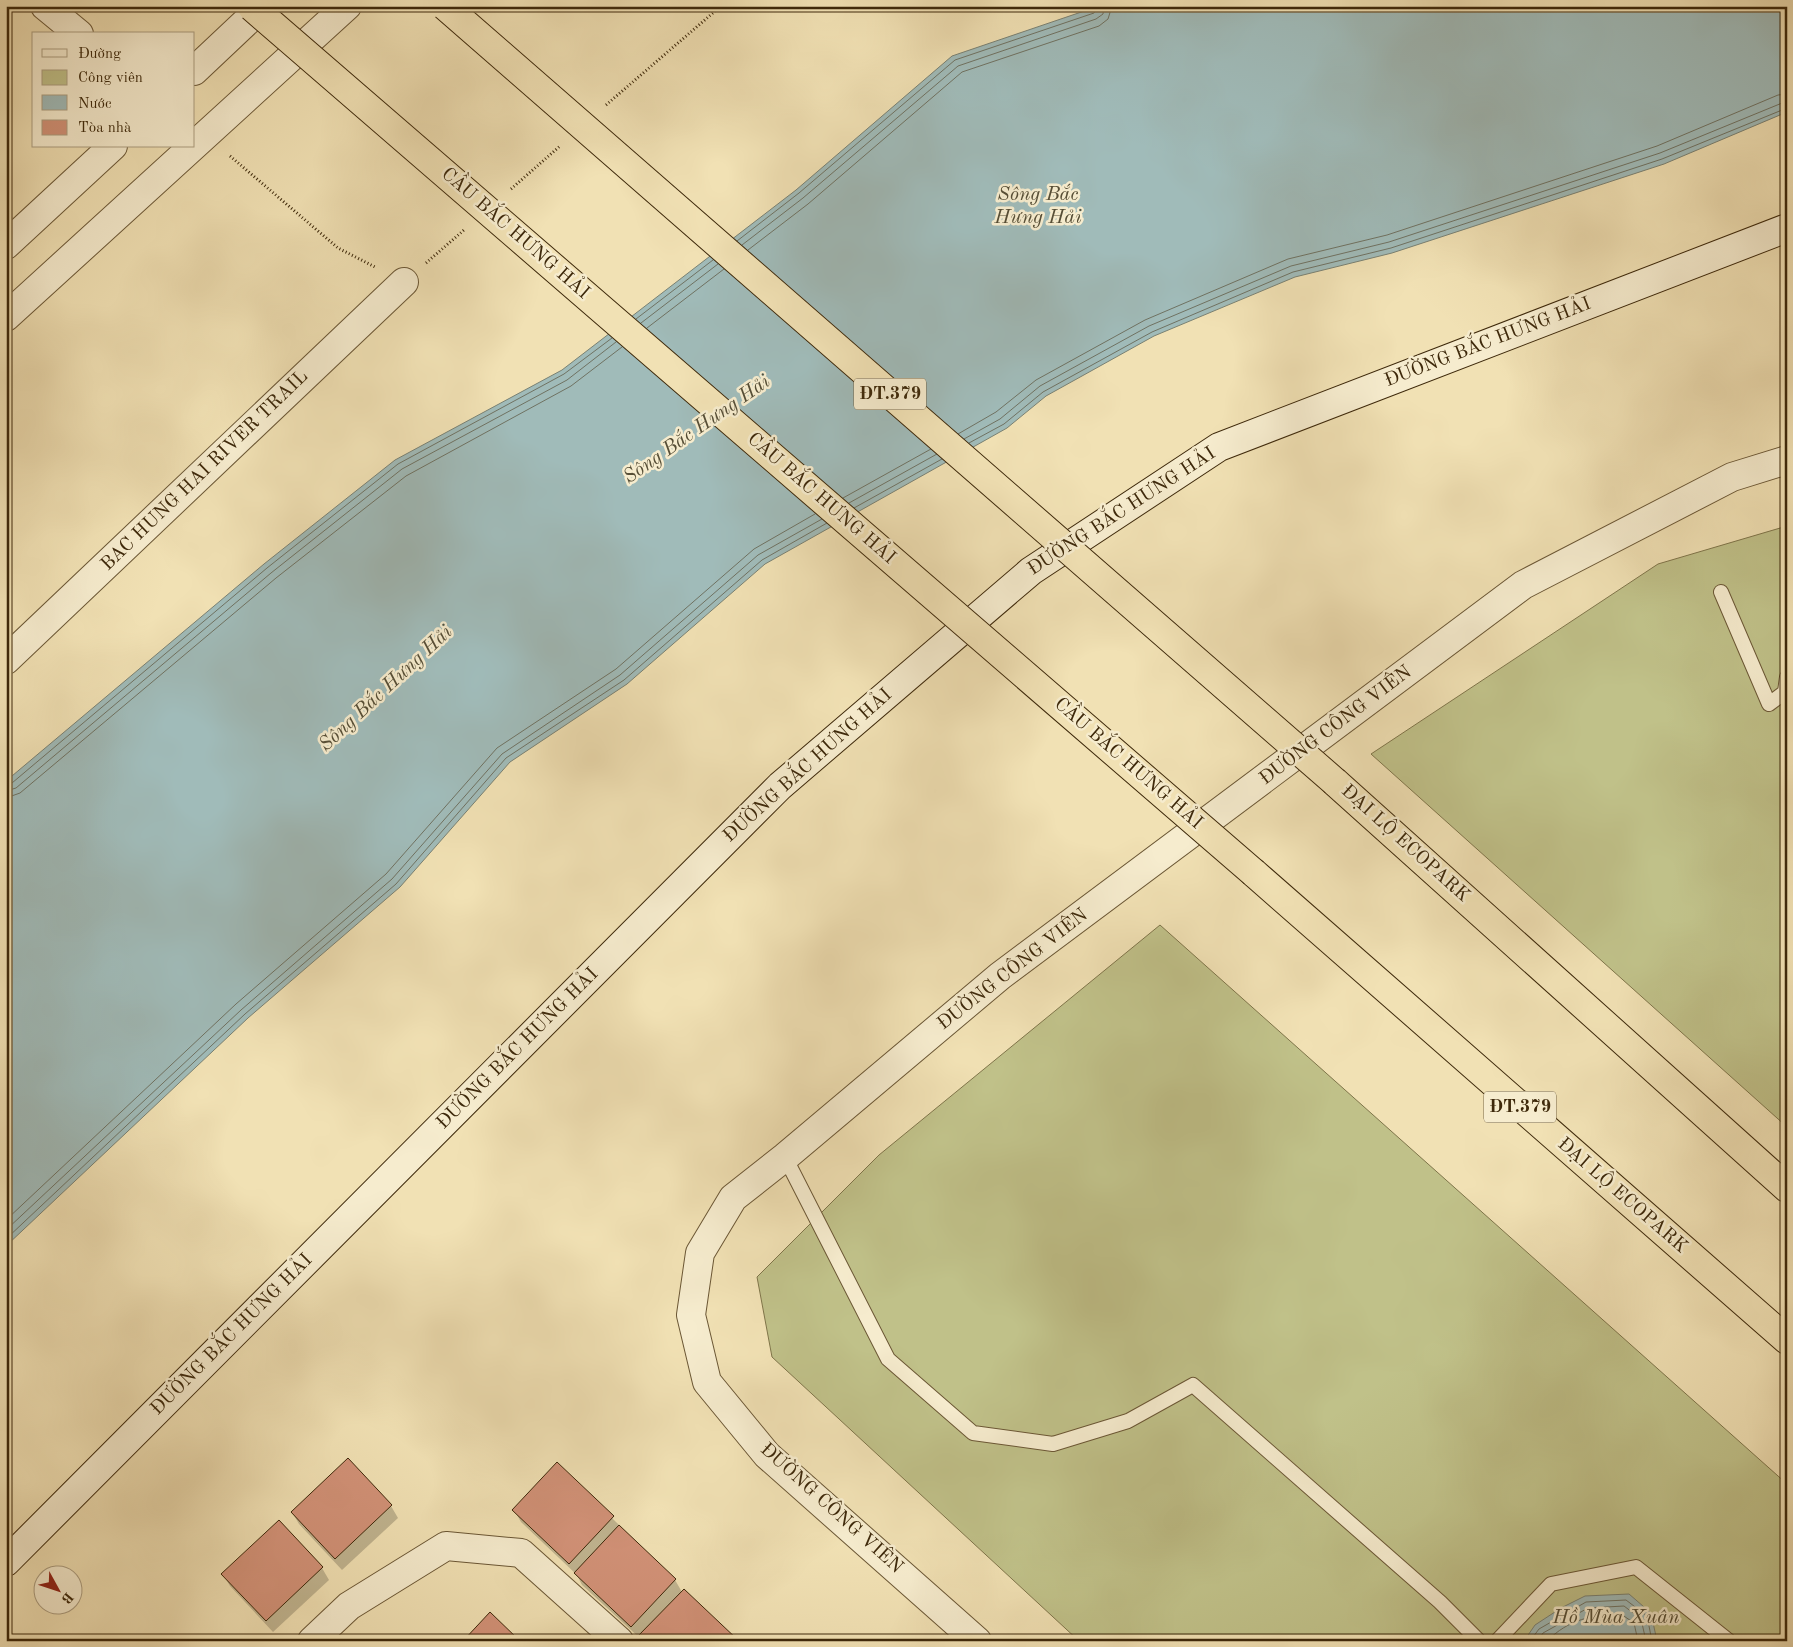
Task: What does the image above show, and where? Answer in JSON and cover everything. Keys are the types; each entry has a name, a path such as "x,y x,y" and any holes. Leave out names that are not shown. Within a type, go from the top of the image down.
{"highway":[{"name":"ĐẠI LỘ ECOPARK","path":"444,6 1335,782 1787,1188"},
{"name":"CẦU BẮC HƯNG HẢI","path":"252,7 1254,874"},
{"name":"ĐẠI LỘ ECOPARK","path":"1254,874 1787,1340"}],"street":[{"path":"45,6 77,32"},
{"path":"195,70 263,6"},
{"path":"200,130 347,6"},
{"path":"6,245 111,148"},
{"path":"6,317 181,148"},
{"name":"ĐƯỜNG BẮC HƯNG HẢI","path":"6,1562 780,786 1031,571 1219,447 1787,228"},
{"name":"BAC HUNG HAI RIVER TRAIL","path":"6,660 404,282"},
{"name":"ĐƯỜNG CÔNG VIÊN","path":"976,1641 767,1455 707,1382 691,1315 700,1253 733,1198 785,1157 1000,976 1523,584 1732,477 1787,460"},
{"path":"312,1641 349,1606 446,1546 521,1554 619,1641"}],"lane":[{"path":"1720,592 1769,704 1786,694 1787,677"},
{"path":"785,1157 888,1359 973,1433 1053,1444 1128,1421 1193,1385 1440,1602 1479,1641"},
{"path":"1498,1641 1551,1584 1636,1567 1729,1641"}],"path":[{"path":"200,130 338,248 404,282"}],"green space":[{"path":"1787,526 1787,1127 1371,754 1658,564"},
{"path":"1160,925 1787,1484 1787,1641 1079,1641 772,1357 757,1277 879,1155"}],"water":[{"name":"Sông Bắc Hưng Hải","path":"1099,6 1787,6 1787,112 1664,164 1392,253 1295,277 1154,336 1046,396 1007,428 765,564 627,684 510,762 400,887 248,1018 6,1246 6,781 264,564 395,460 562,370 796,190 952,56"},
{"name":"Hồ Mùa Xuân","path":"1629,1594 1651,1613 1657,1641 1524,1641 1535,1625 1561,1608 1585,1596"}],"building":[{"path":"348,1458 392,1505 335,1559 291,1512"},
{"path":"557,1462 614,1516 569,1564 512,1510"},
{"path":"279,1520 323,1567 266,1621 221,1574"},
{"path":"619,1525 676,1579 631,1627 574,1573"},
{"path":"684,1589 739,1641 644,1641 638,1636"},
{"path":"490,1612 520,1641 463,1641"}]}
